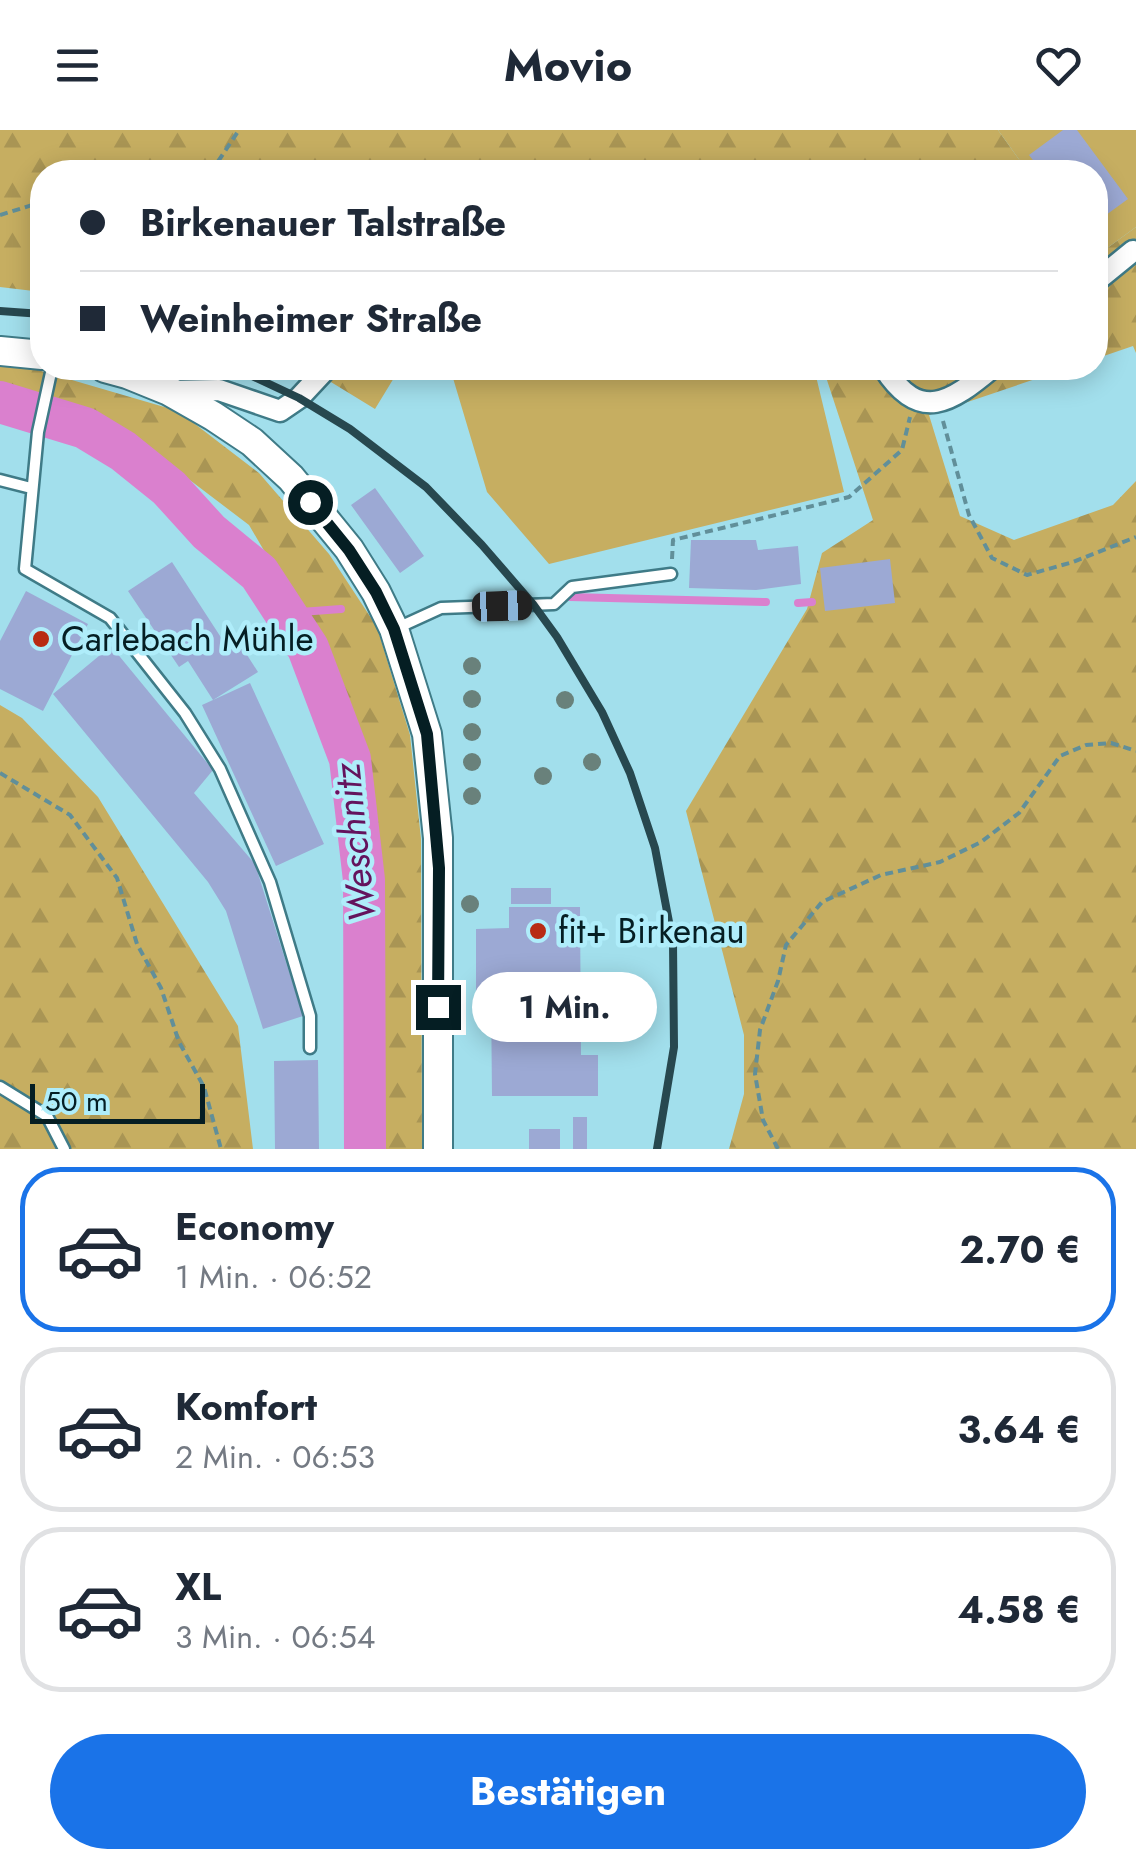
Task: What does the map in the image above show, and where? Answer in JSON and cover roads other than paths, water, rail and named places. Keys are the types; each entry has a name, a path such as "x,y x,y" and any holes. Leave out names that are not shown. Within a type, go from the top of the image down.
{"main road":[{"path":"0,351 30,354"},
{"path":"142,380 214,416 252,442 291,478 349,550 394,629 427,734 438,838 438,1149"}],"street":[{"path":"1108,271 1133,251"},
{"path":"169,391 219,390 280,411 316,380"},
{"path":"892,380 914,400 938,402 961,393 977,380"}],"lane":[{"path":"49,380 38,432 25,569 110,618 185,714 220,769 270,882 310,1016 310,1048"},
{"path":"0,480 32,488"},
{"path":"394,629 441,608 554,604 572,587 670,574"},
{"path":"0,1087 47,1116 64,1149"}],"waterway":[{"name":"Weschnitz","path":"0,402 85,428 123,451 169,488 209,532 259,573 308,648 350,759 364,880 365,1149"},
{"path":"570,597 766,602"},
{"path":"798,603 812,602"},
{"path":"287,613 341,609"}],"railway":[{"path":"0,311 30,313"},
{"path":"261,380 350,429 426,487 533,604 602,712 630,773 655,848 673,943 674,1047 657,1149"}],"place":[{"name":"Carlebach Mühle","path":"41,639"},
{"name":"fit+ Birkenau","path":"538,931"}]}
